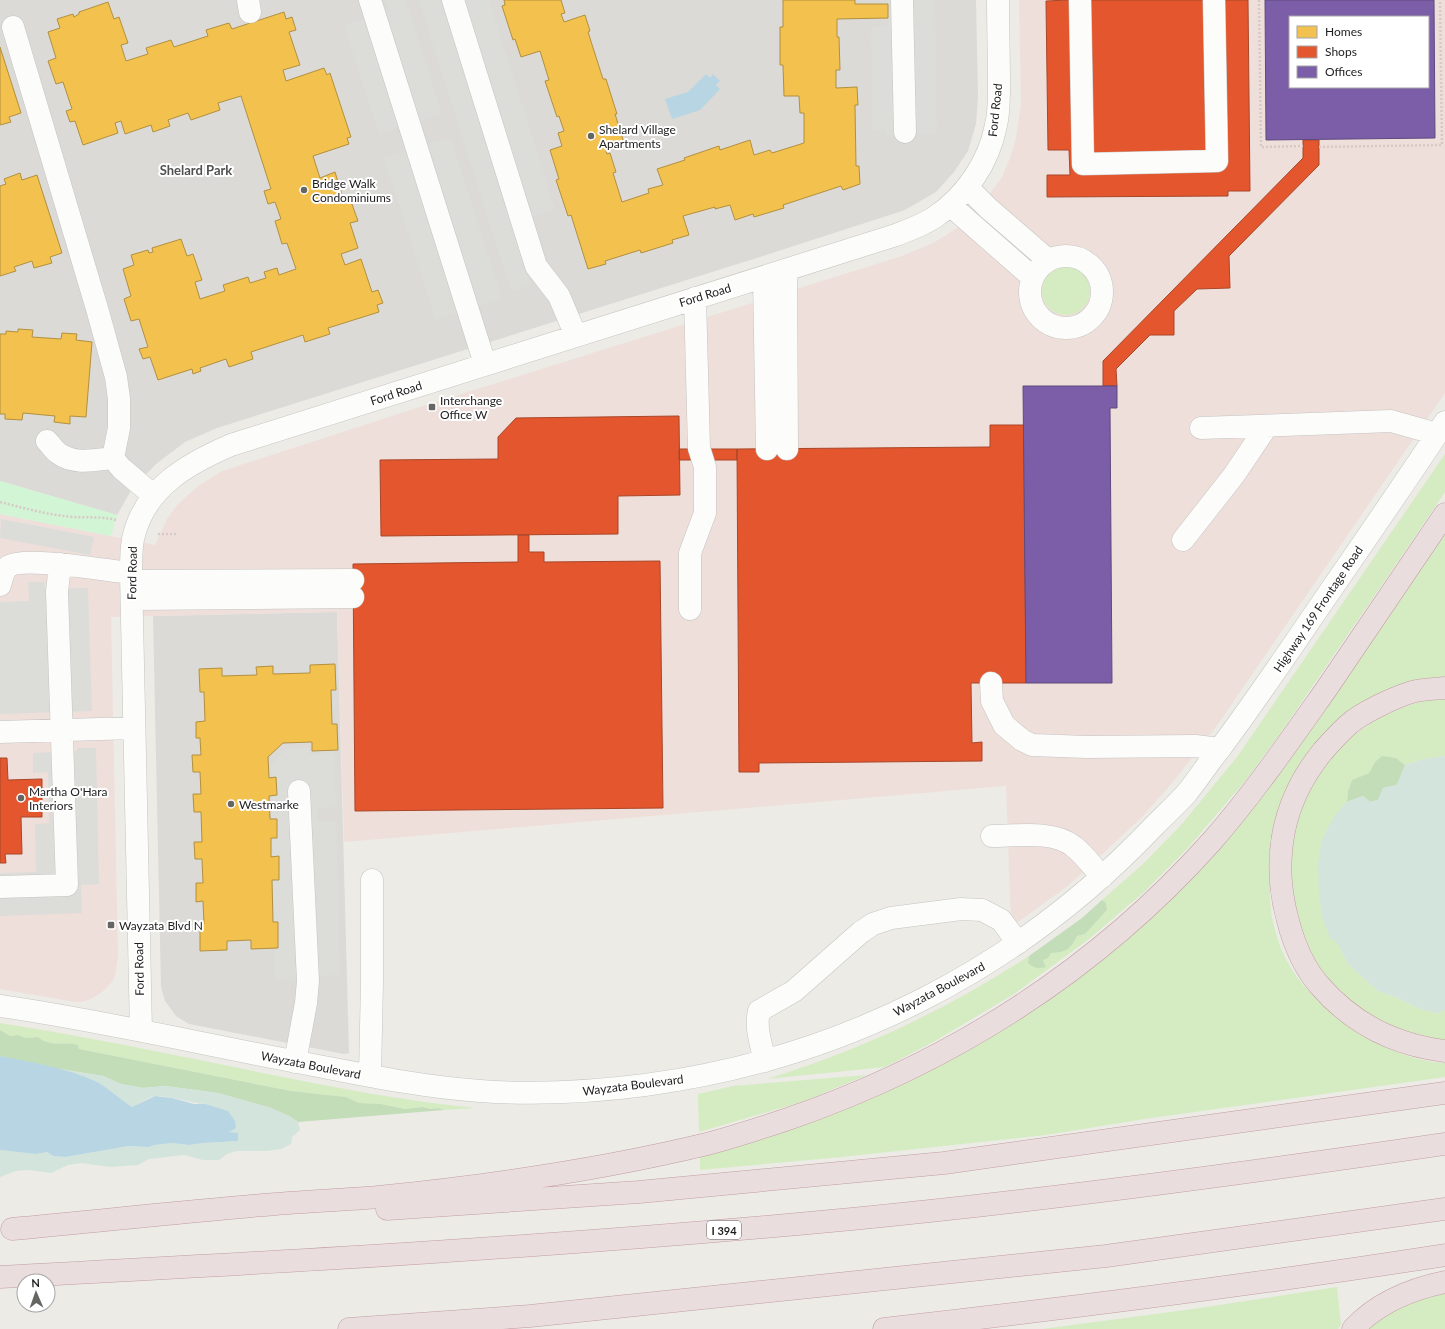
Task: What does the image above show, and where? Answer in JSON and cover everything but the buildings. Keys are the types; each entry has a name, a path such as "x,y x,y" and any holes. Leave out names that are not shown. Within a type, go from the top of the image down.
{"highway":[{"path":"6,1230 277,1203 374,1197 544,1176 632,1160 741,1135 854,1095 897,1076 982,1030 1025,1003 1075,967 1110,938 1211,842 1269,770 1445,514"},
{"path":"1445,688 1412,692 1376,708 1348,724 1328,745 1314,761 1300,785 1291,806 1284,829 1280,850 1279,869 1283,903 1290,932 1298,951 1319,985 1350,1014 1368,1026 1407,1044 1426,1049 1445,1051"},
{"path":"6,1230 467,1205 746,1183 944,1163 1445,1093"},
{"name":"I 394","path":"0,1277 367,1257 851,1219 989,1205 1445,1144"},
{"path":"349,1329 530,1316 1106,1256 1445,1209"},
{"path":"884,1329 1179,1294 1445,1255"},
{"path":"1353,1329 1359,1322 1376,1309 1399,1297 1424,1287 1445,1282"}],"street":[{"path":"370,0 485,364"},
{"path":"453,0 536,266 559,296 576,336"},
{"path":"902,0 905,132"},
{"name":"Ford Road","path":"141,1031 131,584 133,540 144,510 154,496 172,478 186,467 231,445 896,235 916,228 934,218 950,205 967,187 982,165 991,145 996,124 998,105 998,0"},
{"path":"1080,0 1084,164 1217,161 1214,0"},
{"path":"13,27 116,377 119,399 119,428 113,458 121,468 154,496"},
{"path":"967,187 988,208 1048,260"},
{"path":"950,205 1032,277"},
{"path":"1060,256 1072,256 1083,260 1092,268 1099,278 1102,289 1101,301 1096,312 1088,321 1077,326 1065,328 1053,326 1043,320 1035,312 1030,300 1029,288 1032,277 1042,264 1048,260 1060,256"},
{"path":"764,277 777,449 786,270"},
{"path":"690,609 690,553 705,513 705,468 699,448 695,298"},
{"path":"1202,428 1391,421 1441,428"},
{"path":"1183,540 1234,475 1267,426"},
{"name":"Highway 169 Frontage Road","path":"1186,793 1247,713 1441,428"},
{"path":"48,441 57,453 68,459 89,461 113,458"},
{"path":"0,585 2,576 7,567 16,563 60,564 131,584 353,588"},
{"path":"0,887 67,885 57,592 60,564"},
{"path":"991,683 992,701 1004,725 1022,740 1032,745 1087,747 1195,746 1220,749"},
{"path":"0,732 134,728"},
{"path":"294,1062 306,1003 308,981 299,792"},
{"name":"Wayzata Boulevard","path":"0,1006 141,1031 370,1076 479,1091 523,1093 574,1092 673,1081 748,1066 833,1039 898,1012 967,975 1053,918 1132,850 1186,793"},
{"path":"992,836 1048,836 1063,840 1074,846 1102,877"},
{"path":"370,1076 372,880"},
{"path":"765,1061 758,1033 757,1020 759,1011 794,991 855,937 873,924 891,918 962,909 982,910 1001,920 1018,942"}],"path":[{"path":"1259,0 1260,147 1303,146"},
{"path":"1319,146 1442,145 1440,0"},
{"path":"0,502 72,517 104,517 160,534 176,534"}],"shaded area":[{"path":"0,0 976,0 978,97 976,124 968,151 954,172 936,192 905,210 217,428 185,442 156,464 132,489 117,515 0,481"},
{"path":"386,0 406,0 442,114 379,134 344,25 389,11"},
{"path":"419,0 489,0 555,209 512,223 531,285 511,291"},
{"path":"888,0 935,0 937,134 886,135 886,130 872,130 871,27 888,26"},
{"path":"1019,0 1445,0 1445,393 1216,727 1173,782 1142,817 1069,885 1011,927 1006,786 344,842 337,612 111,617 118,956 115,976 111,983 101,993 91,999 81,1002 0,989 0,514 155,545 167,519 177,505 198,486 222,471 401,413 902,256 933,243 959,227 971,217 1002,177 1016,138 1021,104"},
{"path":"450,137 502,298 436,320 384,158"},
{"path":"1,519 94,537 90,555 0,538"},
{"path":"28,582 44,582 45,589 88,588 92,711 0,714 0,602 29,601"},
{"path":"337,612 349,1053 344,1054 189,1024 176,1016 165,1001 161,987 153,616"},
{"path":"77,748 96,748 99,884 81,885 82,913 0,916 0,873 36,872 35,824 49,823 48,772 33,773 33,753 77,751"},
{"path":"309,748 309,753 312,755 334,753 336,807 319,808 317,811 317,819 319,821 336,821 340,975 295,976 295,979 275,980 275,949 278,948 278,922 274,922 273,880 279,880 279,857 273,857 272,838 277,838 277,819 272,819 272,796 277,795 276,778 272,778 271,765 286,749"},
{"path":"1445,756 1445,1010 1437,1013 1420,1009 1398,998 1378,991 1348,964 1338,944 1330,938 1322,917 1318,864 1322,839 1335,815 1347,802 1363,796 1370,802 1378,800 1383,788 1397,785 1405,765 1424,759"},
{"path":"60,1069 103,1076 121,1084 143,1088 165,1086 218,1093 271,1108 290,1116 298,1122 300,1130 292,1137 291,1144 281,1149 266,1151 237,1151 227,1154 219,1160 203,1160 184,1155 149,1159 138,1165 111,1167 81,1163 68,1165 51,1173 29,1170 16,1171 0,1177 0,1150 36,1154 47,1152 53,1156 65,1157 129,1146 149,1147 172,1143 189,1145 238,1141 205,1104 155,1096 132,1107 96,1082 83,1076"}],"green space":[{"path":"1066,267 1075,269 1083,274 1088,282 1090,291 1088,300 1083,308 1075,313 1066,315 1057,313 1049,308 1044,300 1042,291 1044,282 1049,274 1057,269"},
{"path":"1445,454 1445,492 1277,738 1246,780 1187,849 1144,892 1089,939 1014,994 935,1041 885,1067 767,1079 836,1055 902,1027 966,994 1029,956 1028,963 1046,966 1043,960 1047,958 1051,952 1064,951 1070,947 1077,936 1085,934 1107,910 1106,903 1102,900 1143,864 1181,825 1237,757"},
{"path":"0,481 117,515 111,536 0,514"},
{"path":"1445,530 1445,677 1422,680 1313,746 1291,781 1285,794 1275,820 1269,851 1269,860 1270,904 1274,926 1285,957 1303,984 1326,1008 1363,1035 1397,1052 1433,1062 1445,1063 1445,1077 1151,1118 1046,1135 842,1157 700,1170 700,1155 823,1118 884,1092 1129,936"},
{"path":"1445,697 1445,756 1424,759 1405,765 1396,758 1375,762 1369,773 1352,780 1348,791 1347,802 1335,815 1338,944 1348,964 1378,991 1398,998 1420,1009 1437,1013 1445,1010 1445,1042 1404,1032 1389,1026 1352,1003 1328,979 1309,950 1302,931 1291,890 1291,854 1298,820 1310,789 1328,762 1351,738 1378,719 1410,705"},
{"path":"1382,756 1396,758 1405,765 1397,785 1383,788 1378,800 1370,802 1363,796 1347,802 1348,791 1352,780 1369,773 1375,762"},
{"path":"1102,900 1106,903 1107,910 1085,934 1077,936 1070,947 1064,951 1051,953 1048,958 1043,960 1046,967 1036,968 1028,963 1029,956 1082,918"},
{"path":"0,1023 34,1028 345,1089 423,1102 475,1108 444,1110 423,1107 405,1109 381,1104 359,1103 346,1097 291,1091 79,1049 78,1045 47,1042 38,1037 25,1038 18,1035 10,1036 0,1030"},
{"path":"0,1030 10,1036 18,1035 25,1038 38,1037 47,1042 78,1045 79,1049 291,1091 346,1097 359,1103 381,1104 405,1109 423,1107 444,1110 298,1122 271,1108 218,1093 165,1086 143,1088 121,1084 103,1076 60,1069 0,1056"},
{"path":"867,1075 802,1102 699,1132 698,1094 733,1086"},
{"path":"1337,1287 1341,1325 1338,1329 1042,1329 1193,1309"},
{"path":"1445,1292 1445,1329 1367,1329 1390,1312 1427,1297"}],"water":[{"path":"706,74 710,78 713,74 720,81 716,85 720,89 700,110 672,119 665,99 688,92"},
{"path":"0,1056 48,1066 84,1076 100,1084 132,1107 155,1096 172,1098 194,1104 205,1104 228,1111 235,1121 236,1128 229,1132 238,1133 238,1141 189,1145 172,1143 149,1147 129,1146 65,1157 53,1156 47,1152 36,1154 0,1150"}],"place":[{"name":"Shelard Village Apartments","path":"591,136"},
{"name":"Bridge Walk Condominiums","path":"304,190"},
{"name":"Interchange Office W","path":"432,407"},
{"name":"Martha O'Hara Interiors","path":"21,798"},
{"name":"Westmarke","path":"231,804"},
{"name":"Wayzata Blvd N","path":"111,925"}],"district":[{"name":"Shelard Park","path":"196,170"}]}
